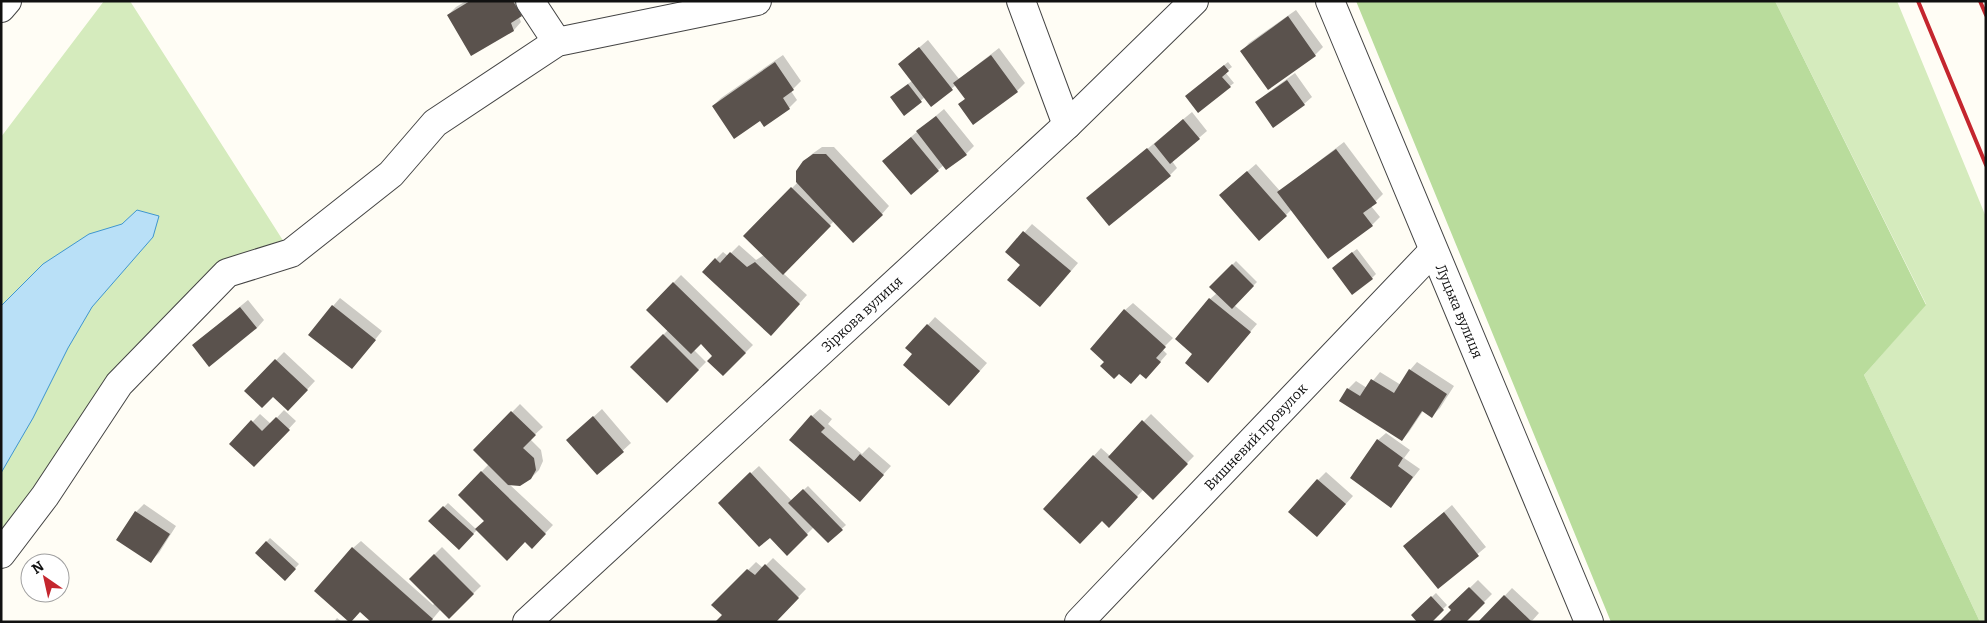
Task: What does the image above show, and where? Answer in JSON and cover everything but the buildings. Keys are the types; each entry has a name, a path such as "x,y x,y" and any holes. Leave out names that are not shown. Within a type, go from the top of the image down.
{"street":[{"path":"1,8 7,1"},
{"path":"530,1 557,42"},
{"path":"1,554 45,496 119,384 227,273 291,254 391,174 435,123 557,42 758,1"},
{"path":"1021,1 1068,125"},
{"name":"Зіркова вулиця","path":"527,622 1068,125 1194,1"},
{"name":"Луцька вулиця","path":"1330,1 1589,622"},
{"name":"Вишневий провулок","path":"1079,622 1433,251"}],"green space":[{"path":"104,1 130,1 291,253 227,273 119,384 1,554 1,137"},
{"path":"1356,1 1775,1 1926,305 1864,375 1980,622 1611,622"},
{"path":"1775,1 1897,1 1986,217 1986,622 1980,622 1864,375 1926,304"}],"water":[{"path":"137,210 159,216 153,237 92,307 68,348 33,418 1,473 1,306 43,264 89,234 122,224"}],"railway":[{"path":"1918,1 1986,165"},
{"path":"1980,1 1986,15"}]}
